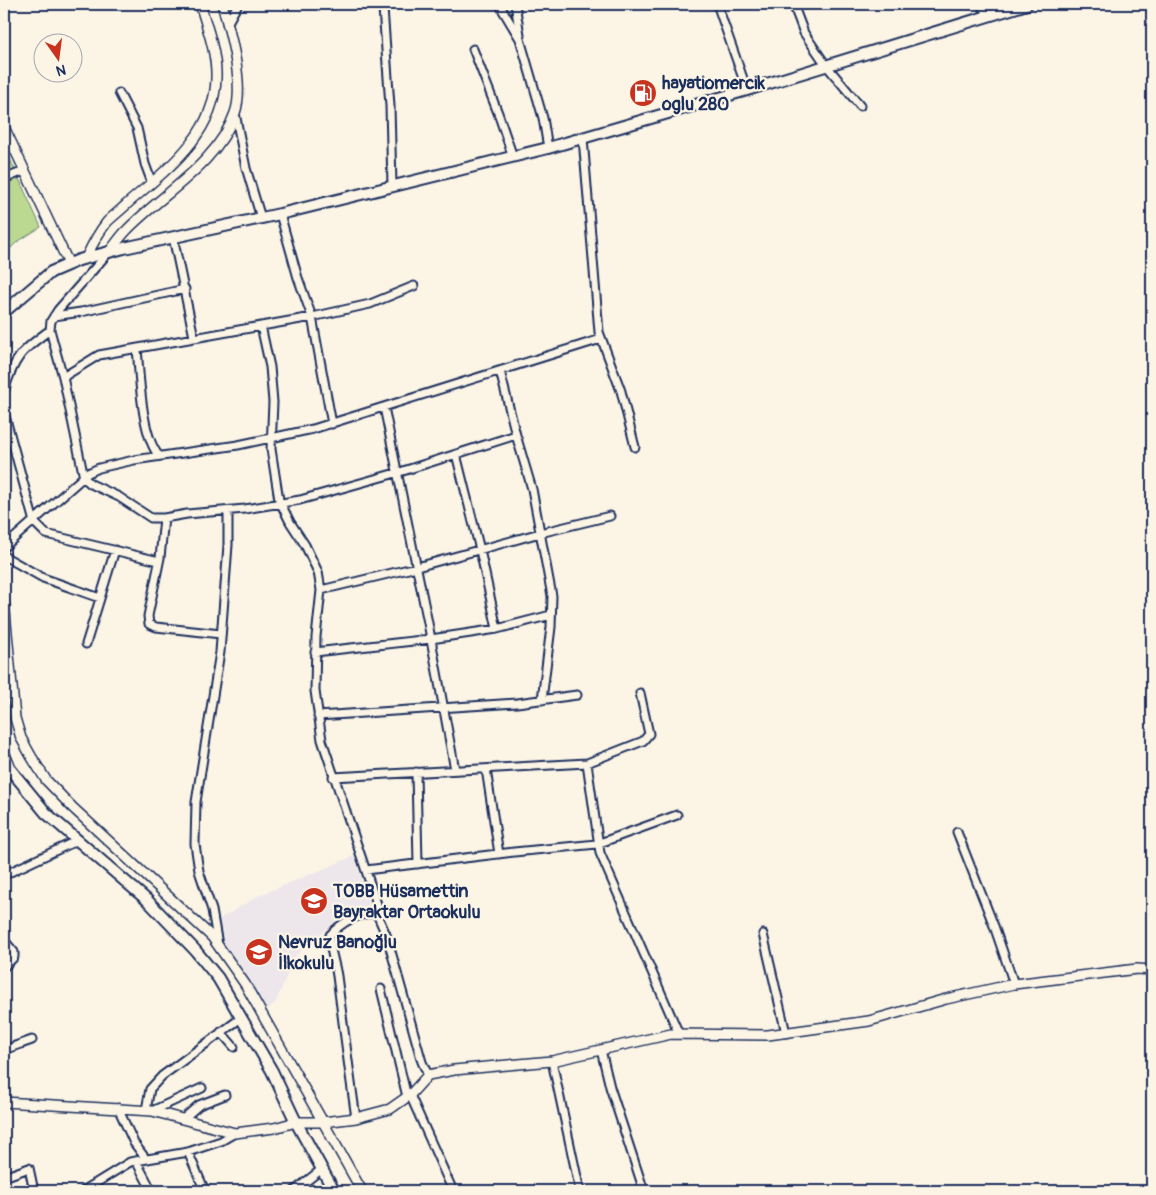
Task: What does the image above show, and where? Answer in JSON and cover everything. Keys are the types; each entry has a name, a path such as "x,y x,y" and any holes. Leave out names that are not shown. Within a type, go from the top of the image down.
{"main road":[{"path":"4,312 52,272 86,258 280,214 548,148 747,90 1026,4"},
{"path":"4,754 10,769 46,813 147,900 195,950 218,978 272,1071 296,1122 334,1191"}],"street":[{"path":"86,258 95,239 108,222 180,157 208,118 214,100 216,77 212,46 200,4"},
{"path":"222,4 236,71 237,94 235,113 246,168 261,218"},
{"path":"227,24 238,4"},
{"path":"499,4 520,39"},
{"path":"515,4 520,39 543,118 548,148"},
{"path":"717,4 747,90"},
{"path":"793,4 804,33 826,65 860,106"},
{"path":"980,4 989,15"},
{"path":"383,8 390,106 392,186"},
{"path":"473,49 513,157"},
{"path":"119,93 137,128 145,164 152,183"},
{"path":"235,113 222,137 201,164 127,230 51,321 50,330 63,377 84,478 91,484 119,497 151,518 164,518 300,500 398,473 516,435"},
{"path":"4,127 69,264"},
{"path":"583,138 595,306 599,332 621,391 635,447"},
{"path":"4,179 24,171"},
{"path":"280,214 298,278 312,317 332,424"},
{"path":"173,237 194,337"},
{"path":"63,377 98,355 312,317 370,304 414,286"},
{"path":"54,316 81,312 185,288"},
{"path":"359,306 363,315"},
{"path":"261,326 270,367 273,402 271,449 280,503 305,545 318,572 321,590 315,652 315,691 322,740 377,904 377,914 387,937 422,1062 428,1075"},
{"path":"4,392 17,358 26,348 50,330"},
{"path":"4,547 88,473 99,468 134,460 272,439 332,424 601,339"},
{"path":"137,348 143,409 152,449 159,456"},
{"path":"500,371 532,489 552,596 542,700"},
{"path":"384,407 417,567 455,770"},
{"path":"4,412 34,522 46,534 159,561"},
{"path":"456,454 497,629"},
{"path":"218,945 212,910 199,871 195,844 196,802 210,722 222,634 228,545 228,511"},
{"path":"321,590 417,567 610,516"},
{"path":"164,518 159,561 148,616 149,624 156,627 222,634"},
{"path":"86,644 115,550"},
{"path":"4,556 43,578 100,598"},
{"path":"4,601 15,718 21,738 46,780 72,807 183,909 218,945 245,984 362,1191"},
{"path":"315,652 431,639 497,629 551,615"},
{"path":"333,777 587,763 643,741 649,734 640,693"},
{"path":"318,716 517,703 577,695"},
{"path":"587,763 597,844 600,853 679,1034"},
{"path":"486,769 499,854"},
{"path":"416,772 418,864"},
{"path":"366,870 597,844 677,815"},
{"path":"957,832 994,926 1014,984"},
{"path":"4,876 78,840"},
{"path":"356,1118 336,973 329,945 330,934 341,924 356,917 372,913 377,914"},
{"path":"763,934 786,1033"},
{"path":"4,940 14,952 14,957 4,967"},
{"path":"4,1102 149,1110 235,1133 274,1128 296,1122 323,1122 356,1118 390,1109 409,1096 428,1075 454,1070 552,1061 671,1034 768,1036 869,1021 946,999 1014,984 1137,969 1152,970"},
{"path":"381,989 409,1096 453,1191"},
{"path":"149,1110 150,1089 162,1076 240,1018"},
{"path":"221,1032 234,1047"},
{"path":"4,1050 32,1040"},
{"path":"601,1050 610,1087 644,1191"},
{"path":"552,1061 580,1191"},
{"path":"149,1110 202,1088"},
{"path":"183,1119 199,1105 225,1095"},
{"path":"118,1108 134,1143 146,1159"},
{"path":"83,1191 136,1161 188,1152 221,1141 235,1133"},
{"path":"188,1152 205,1191"},
{"path":"136,1161 152,1191"},
{"path":"4,1177 29,1168 34,1191"},
{"path":"294,1191 322,1169"}],"shaded area":[{"path":"354,856 370,906 340,918 295,956 276,1002 267,1010 261,1004 220,936 216,921 258,896"}],"green space":[{"path":"4,146 41,227 17,242 4,255"}],"place":[{"name":"hayatiomercik oglu 280","path":"643,93"},
{"name":"TOBB Hüsamettin Bayraktar Ortaokulu","path":"314,901"},
{"name":"Nevruz Banoğlu İlkokulu","path":"259,952"}]}
